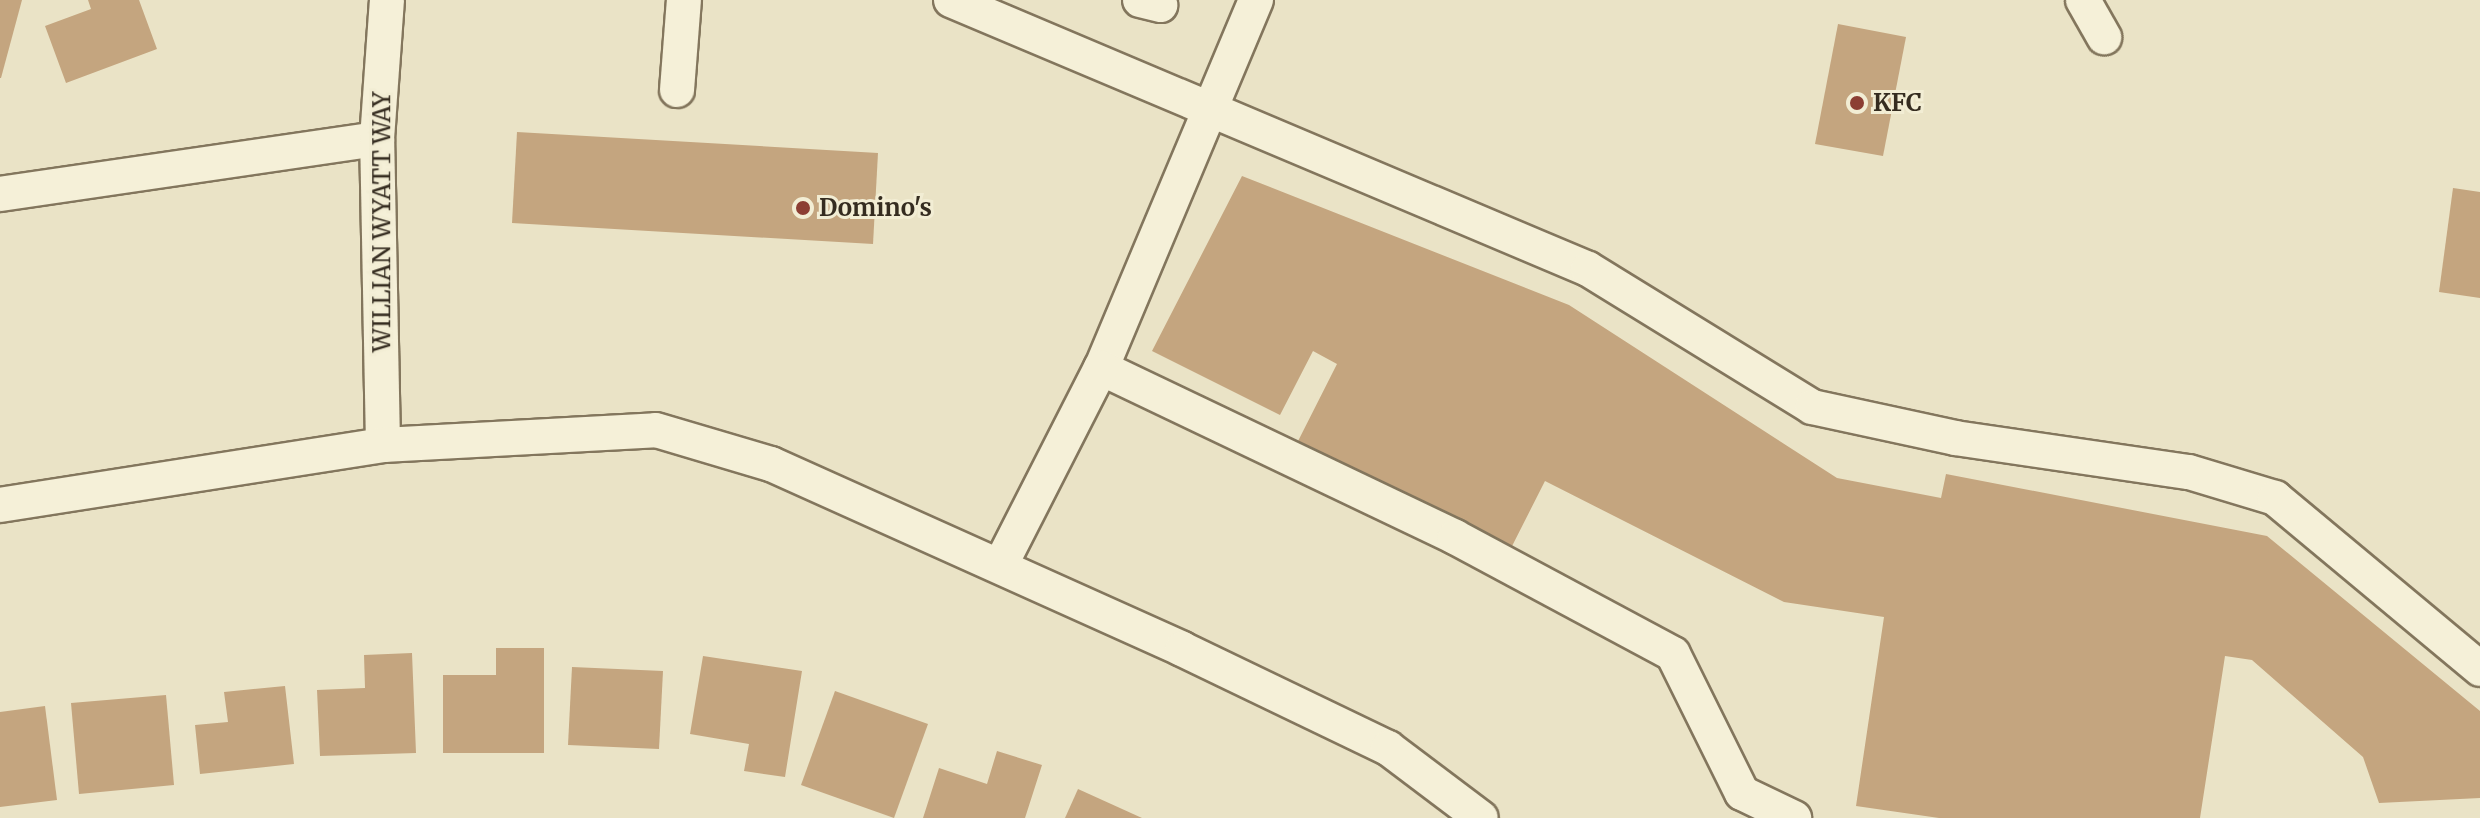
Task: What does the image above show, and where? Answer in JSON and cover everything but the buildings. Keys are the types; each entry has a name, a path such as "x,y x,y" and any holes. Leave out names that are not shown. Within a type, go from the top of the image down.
{"street":[{"name":"WILLIAN WYATT WAY","path":"383,445 377,139 387,0"},
{"path":"677,90 684,0"},
{"path":"951,0 1588,269 1812,407 1955,438 2189,472 2275,498 2480,669"},
{"path":"1000,566 1101,368 1214,109 1256,0"},
{"path":"2083,0 2104,37"},
{"path":"0,194 377,139"},
{"path":"1101,368 1455,537 1673,654 1742,793 1794,818"},
{"path":"0,505 383,445 656,430 771,464 1000,566 1388,748 1481,818"}],"place":[{"name":"KFC","path":"1857,103"},
{"name":"Domino's","path":"803,208"}]}
